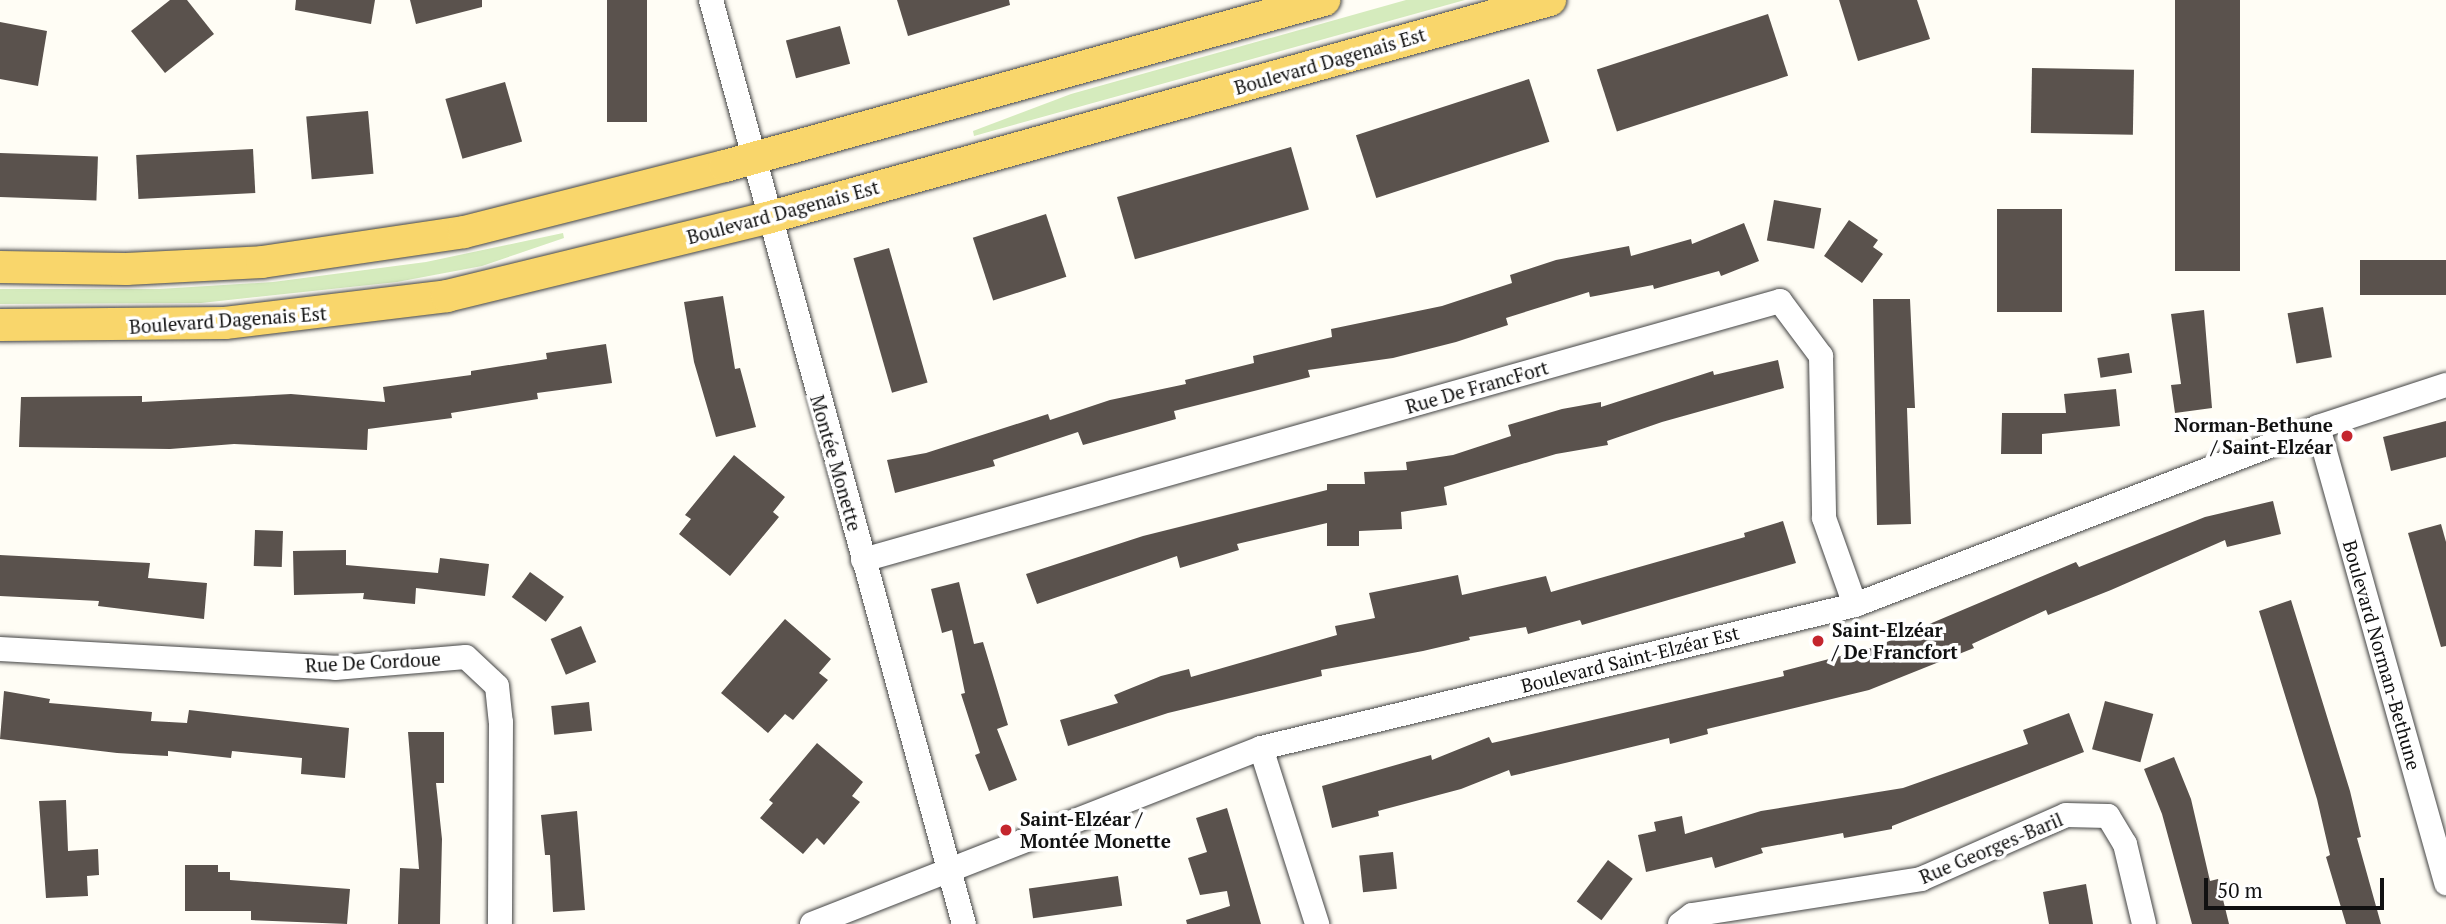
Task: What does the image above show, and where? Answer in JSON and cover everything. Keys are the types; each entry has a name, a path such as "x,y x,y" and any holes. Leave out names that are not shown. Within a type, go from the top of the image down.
{"main road":[{"path":"0,267 196,267 363,249 504,223 1324,0"},
{"name":"Boulevard Dagenais Est","path":"0,325 158,327 361,310 510,283 767,218 1550,0"}],"street":[{"name":"Montée Monette","path":"711,0 767,218 964,924"},
{"name":"Rue De FrancFort","path":"863,561 1780,301 1821,356 1824,518 1855,604"},
{"name":"Boulevard Saint-Elzéar Est","path":"812,924 1261,748 1855,604 2318,426 2446,385"},
{"name":"Boulevard Norman-Bethune","path":"2318,426 2446,883"},
{"name":"Rue De Cordoue","path":"0,649 335,668 466,657 497,686 501,722 500,924"},
{"path":"1261,748 1317,924"},
{"name":"Rue Georges-Baril","path":"1680,924 1692,915 1921,879 2066,814 2108,816 2125,844 2144,924"}],"green space":[{"path":"1406,0 1465,0 974,136 973,131 1071,94"},
{"path":"563,233 564,238 482,266 397,282 201,303 0,304 0,289 159,289 273,282 426,262"}],"building":[{"path":"170,0 187,0 214,34 165,73 131,31"},
{"path":"296,0 375,0 371,24 295,10"},
{"path":"410,0 482,0 482,7 416,24"},
{"path":"607,0 647,0 647,122 607,122"},
{"path":"897,0 1009,0 1010,5 908,36"},
{"path":"1839,0 1917,0 1930,39 1858,61"},
{"path":"2175,0 2240,0 2240,271 2175,271"},
{"path":"1768,14 1788,76 1617,131 1597,70"},
{"path":"0,22 47,31 38,86 0,79"},
{"path":"840,26 850,64 796,78 786,40"},
{"path":"2032,68 2134,70 2133,135 2031,133"},
{"path":"1529,79 1549,142 1376,198 1356,135"},
{"path":"505,82 522,142 462,159 445,99"},
{"path":"368,111 373,174 312,179 306,116"},
{"path":"1291,147 1309,209 1135,259 1117,197"},
{"path":"253,149 255,193 138,199 136,155"},
{"path":"0,153 98,156 96,200 0,197"},
{"path":"1774,200 1821,208 1814,249 1767,240"},
{"path":"1997,209 2062,209 2062,312 1997,312"},
{"path":"1046,214 1066,277 993,301 973,238"},
{"path":"1849,220 1878,240 1873,247 1883,254 1862,283 1824,256"},
{"path":"1744,223 1759,261 1721,276 1719,271 1654,289 1653,285 1590,297 1589,292 1506,318 1508,325 1456,342 1393,358 1308,370 1310,377 1174,411 1176,419 1083,445 1078,432 993,460 995,466 895,493 887,460 926,453 1048,414 1050,420 1110,400 1186,384 1185,380 1254,363 1253,356 1332,337 1331,329 1442,306 1512,283 1510,275 1556,260 1629,246 1631,256 1691,239 1692,244"},
{"path":"889,248 928,383 892,393 853,258"},
{"path":"2360,260 2446,260 2446,295 2360,295"},
{"path":"723,296 735,369 740,368 756,427 716,437 694,362 684,302"},
{"path":"1873,299 1910,299 1915,408 1907,408 1911,524 1877,525"},
{"path":"2323,307 2332,357 2296,363 2288,313"},
{"path":"2204,310 2212,408 2175,413 2171,385 2181,384 2171,314"},
{"path":"606,344 612,383 537,393 538,399 451,413 452,418 368,429 367,450 234,444 170,449 19,447 21,397 142,396 142,402 291,394 385,402 383,387 471,375 471,371 547,359 546,353"},
{"path":"2129,353 2132,373 2101,378 2097,358"},
{"path":"1778,360 1784,388 1662,422 1607,441 1608,445 1556,454 1444,487 1447,505 1401,512 1402,529 1359,531 1359,546 1327,546 1327,523 1237,544 1239,550 1180,568 1177,556 1037,604 1026,574 1143,536 1327,490 1327,484 1365,484 1364,472 1407,470 1406,462 1453,455 1511,436 1508,425 1562,409 1601,402 1601,407 1713,371 1714,375"},
{"path":"2116,389 2120,426 2042,434 2042,454 2001,454 2002,413 2066,413 2064,394"},
{"path":"2446,421 2446,457 2391,471 2383,437"},
{"path":"734,455 785,497 773,512 779,517 730,576 679,534 691,519 685,515"},
{"path":"2273,501 2281,534 2227,547 2225,540 2048,615 2046,610 1972,644 1974,648 1869,690 1707,729 1708,734 1670,744 1669,738 1511,776 1509,770 1461,789 1378,811 1379,816 1332,828 1322,786 1431,755 1432,760 1489,737 1492,743 1784,676 1783,671 1875,647 2076,562 2079,567 2205,517"},
{"path":"1783,521 1796,563 1582,625 1580,620 1528,634 1526,627 1469,637 1470,640 1423,651 1321,670 1322,676 1168,713 1068,746 1060,720 1118,703 1114,695 1161,676 1189,669 1191,677 1337,635 1335,626 1375,618 1369,593 1458,575 1462,595 1546,576 1551,592 1745,537 1744,533"},
{"path":"2441,524 2446,542 2446,646 2441,647 2408,533"},
{"path":"255,530 283,531 282,567 254,566"},
{"path":"346,550 346,565 438,573 440,558 489,564 485,596 416,588 415,604 363,599 364,593 294,595 293,551"},
{"path":"0,555 150,563 148,578 207,583 204,619 98,606 99,601 0,596"},
{"path":"530,572 564,597 546,622 512,597"},
{"path":"959,582 974,644 983,642 1008,725 997,729 1017,780 989,791 975,755 980,753 961,694 965,693 952,630 942,633 931,589"},
{"path":"2291,600 2350,791 2361,837 2357,838 2381,924 2346,924 2326,857 2330,855 2317,799 2259,611"},
{"path":"785,619 831,659 819,673 828,680 793,720 785,714 768,733 721,693"},
{"path":"581,626 596,662 566,675 551,639"},
{"path":"4,691 50,699 49,703 152,712 151,721 187,723 189,710 349,728 345,778 301,774 302,758 232,751 231,758 168,751 168,756 117,753 0,739"},
{"path":"2105,701 2153,714 2140,762 2092,749"},
{"path":"589,702 592,731 554,735 551,706"},
{"path":"2069,713 2084,752 1892,826 1892,829 1844,838 1843,833 1761,848 1763,853 1715,868 1712,857 1646,872 1638,835 1656,831 1654,822 1682,816 1685,834 1761,811 1903,788 2028,744 2023,730"},
{"path":"408,732 444,732 444,783 436,783 442,839 440,924 398,924 400,868 419,869"},
{"path":"817,743 863,782 852,796 860,802 824,845 817,838 803,854 760,818 773,803 769,800"},
{"path":"2174,757 2191,799 2210,881 2218,879 2229,924 2192,924 2162,814 2144,769"},
{"path":"66,800 68,851 98,849 99,875 87,876 88,896 46,898 39,801"},
{"path":"1227,808 1261,924 1187,924 1186,920 1230,906 1227,891 1200,895 1188,858 1207,852 1196,818"},
{"path":"577,811 585,910 553,912 550,855 545,855 541,815"},
{"path":"1393,852 1397,889 1363,892 1359,856"},
{"path":"1608,860 1633,879 1601,920 1577,902"},
{"path":"185,865 218,865 218,872 230,872 230,880 350,889 347,924 251,920 251,911 185,911"},
{"path":"1118,876 1122,906 1033,918 1029,889"},
{"path":"2086,884 2093,924 2049,924 2043,892"}],"place":[{"name":"Norman-Bethune / Saint-Elzéar","path":"2347,436"},
{"name":"Saint-Elzéar / De Francfort","path":"1818,641"},
{"name":"Saint-Elzéar / Montée Monette","path":"1006,830"}]}
